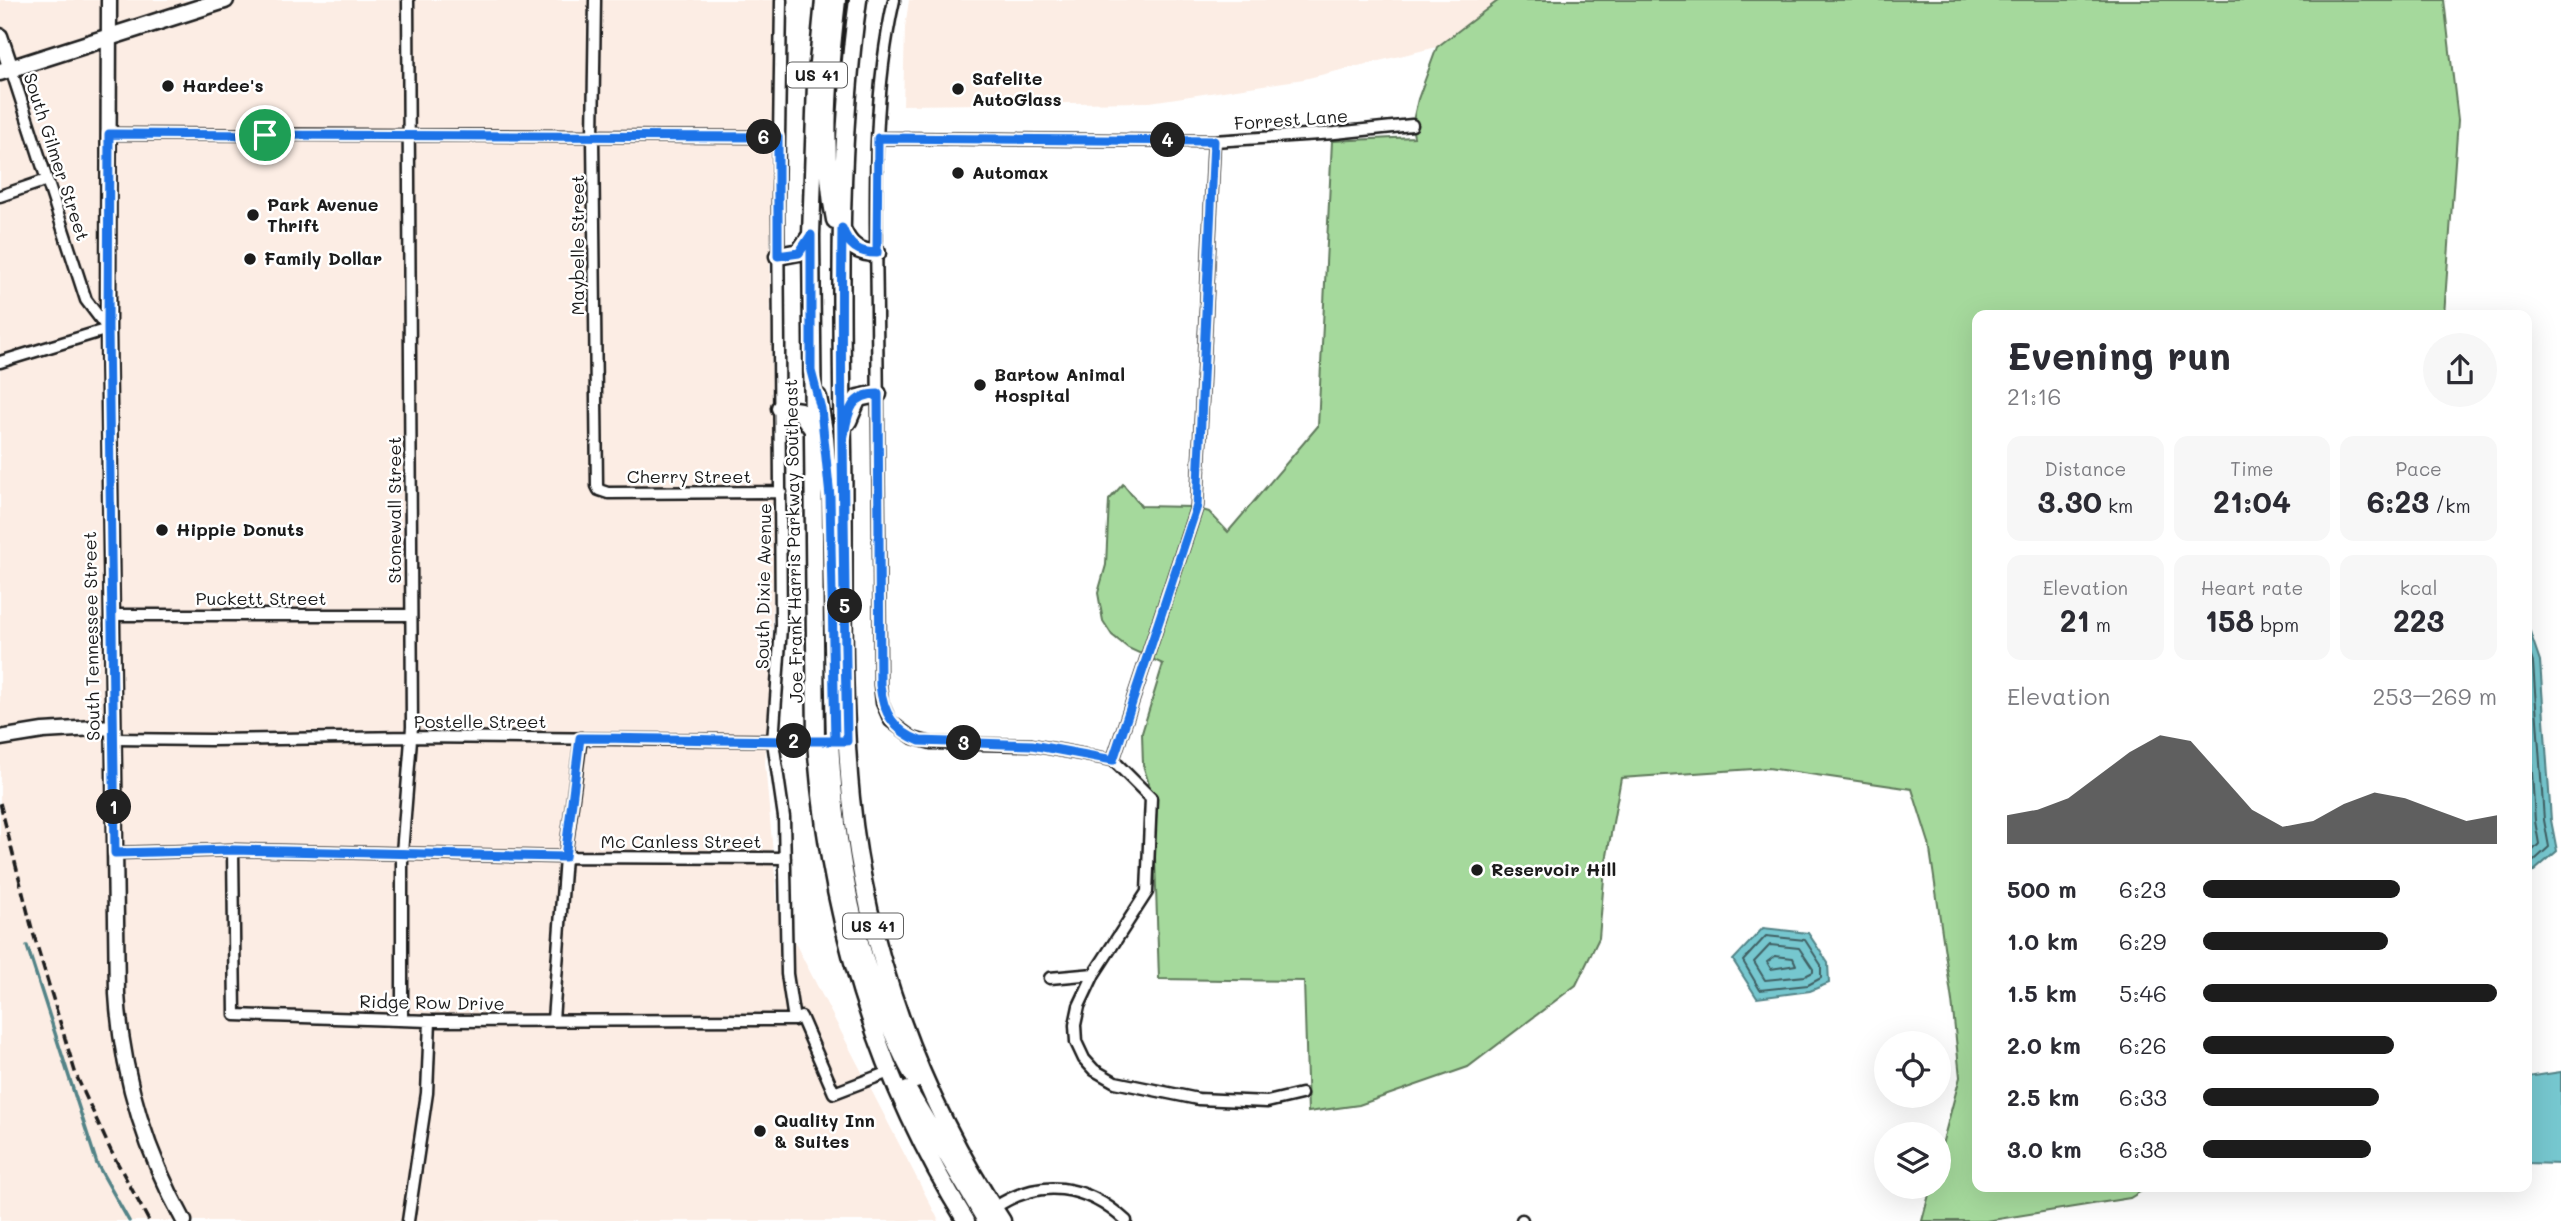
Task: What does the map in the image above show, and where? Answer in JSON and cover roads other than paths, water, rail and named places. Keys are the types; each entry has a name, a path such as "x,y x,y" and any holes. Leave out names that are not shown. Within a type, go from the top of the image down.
{"main road":[{"name":"South Tennessee Street","path":"109,0 108,329 117,994 127,1073 145,1140 184,1221"},
{"path":"0,36 6,70 225,0"},
{"name":"Joe Frank Harris Parkway Southeast","path":"824,0 816,83 811,235 811,427 832,741 856,834 870,913 892,990 936,1104 994,1217"},
{"path":"837,0 831,68 829,173 832,206 842,253"},
{"name":"Joe Frank Harris Parkway Southeast","path":"858,0 846,112 842,228 843,440 832,741 822,809 829,862 850,958 881,1051 923,1146 966,1221"},
{"path":"842,228 854,248 866,253 877,253"},
{"path":"778,256 799,253 811,235"},
{"path":"811,371 821,409 830,497 832,741"},
{"path":"843,440 854,402 863,395 878,394"},
{"path":"780,408 800,411 811,427"},
{"path":"0,738 61,729 112,733"},
{"path":"881,1051 898,1071 923,1119 994,1217"}],"street":[{"name":"Stonewall Street","path":"402,1020 401,853 411,737 408,0"},
{"name":"Maybelle Street","path":"595,0 593,137 596,482 599,490"},
{"name":"South Dixie Avenue","path":"781,0 778,137 781,627 773,742 784,817 786,974 794,1020 801,1017 834,1093 889,1072"},
{"path":"894,0 885,59 878,138 880,685 883,703 890,721 904,733 920,741 1032,745 1113,760 1151,798 1147,892 1094,974 1079,1006 1075,1025 1076,1042 1084,1059 1094,1070 1115,1082 1198,1099 1267,1102 1301,1094"},
{"name":"South Gilmer Street","path":"6,70 47,180 86,300 108,329"},
{"name":"Forrest Lane","path":"878,138 1214,141 1412,125"},
{"path":"109,134 778,137"},
{"path":"1113,760 1197,506 1214,141"},
{"path":"0,196 47,180"},
{"path":"0,362 108,329"},
{"name":"Cherry Street","path":"599,490 608,493 781,492"},
{"name":"Puckett Street","path":"111,615 411,615"},
{"name":"Postelle Street","path":"112,733 832,741"},
{"path":"552,1020 565,857 580,738"},
{"name":"Mc Canless Street","path":"115,853 233,850 565,857 785,858"},
{"name":"Ridge Row Drive","path":"233,850 235,1015 429,1021 794,1020"},
{"path":"1050,978 1094,974"},
{"path":"408,1221 427,1093 429,1021"},
{"path":"994,1217 1020,1193 1055,1188 1095,1198 1126,1221"}],"water":[{"path":"2532,638 2540,661 2551,820 2557,851 2532,873"},
{"path":"1763,928 1808,933 1828,963 1829,983 1810,991 1757,998 1733,960"},
{"path":"2561,1072 2561,1164 2532,1163 2532,1076"}],"waterway":[{"path":"27,946 97,1164 129,1221"}],"railway":[{"path":"0,803 32,929 76,1075 111,1151 149,1221"}],"place":[{"name":"Hardee's","path":"168,86"},
{"name":"Safelite AutoGlass","path":"958,89"},
{"name":"Automax","path":"958,173"},
{"name":"Park Avenue Thrift","path":"253,215"},
{"name":"Family Dollar","path":"250,259"},
{"name":"Bartow Animal Hospital","path":"980,385"},
{"name":"Hippie Donuts","path":"162,530"},
{"name":"Reservoir Hill","path":"1477,870"},
{"name":"Quality Inn & Suites","path":"760,1131"}]}
